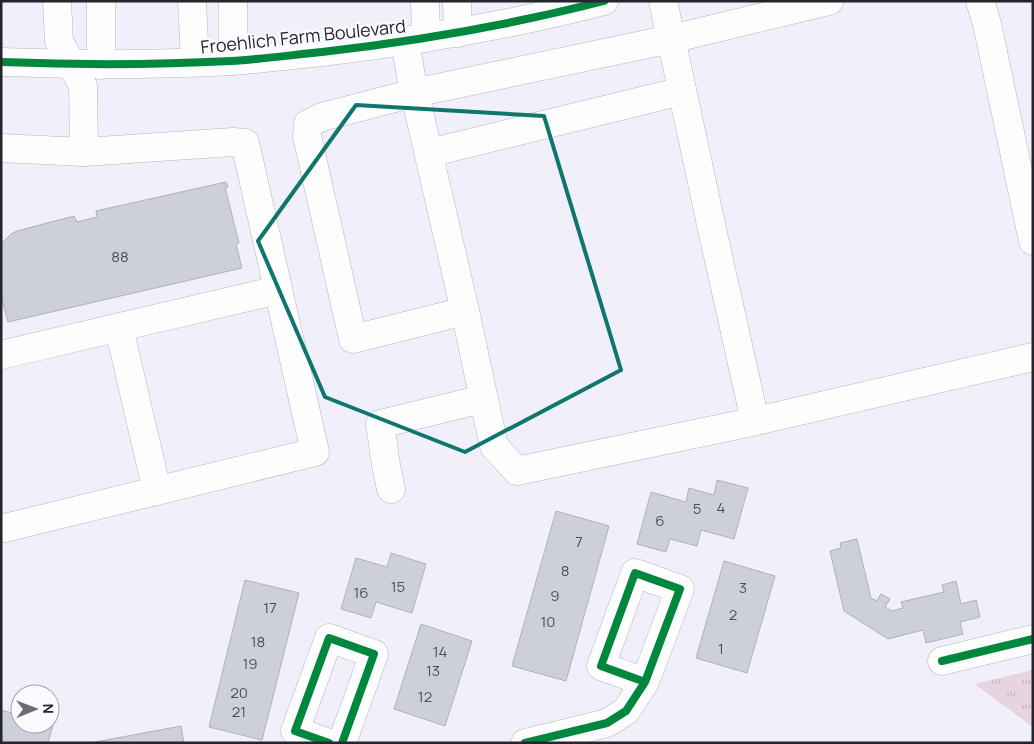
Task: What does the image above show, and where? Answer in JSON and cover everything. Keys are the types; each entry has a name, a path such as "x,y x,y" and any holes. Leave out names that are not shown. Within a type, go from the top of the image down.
{"street":[{"path":"57,1 59,41 83,86 84,152"},
{"path":"101,1 101,65"},
{"path":"192,1 195,62"},
{"path":"233,1 234,61"},
{"path":"425,1 416,39 414,93 429,152 494,446 516,471 755,421 1033,358"},
{"path":"457,1 458,33"},
{"name":"Froehlich Farm Boulevard","path":"1,62 101,65 234,61 345,50 458,33 557,13 604,1"},
{"path":"663,1 755,421"},
{"path":"465,311 353,339 307,136 308,124 322,117 414,93 671,39 829,1"},
{"path":"980,1 1033,241"},
{"path":"429,152 682,91"},
{"path":"1,148 84,152 233,142 245,143 315,452 1,529"},
{"path":"1,355 278,290"},
{"path":"119,328 157,491"},
{"path":"391,489 380,424 483,399"},
{"path":"328,743 295,731 329,638 374,654 342,743"},
{"path":"942,661 1033,639"},
{"path":"525,743 607,723 626,711 645,682"}],"highlighted area":[{"path":"356,105 544,116 621,370 465,452 325,397 258,241"}],"green space":[{"path":"1033,670 1033,727 975,684"}],"building":[{"path":"226,182 228,187 225,187 239,243 236,244 242,268 8,322 1,296 1,244 11,234 74,216 77,222 97,217 96,211"},
{"path":"717,480 748,488 734,539 701,530 697,546 670,539 666,552 637,544 651,492 686,502 689,488 714,495"},
{"path":"556,511 609,526 566,681 512,666"},
{"path":"857,539 871,598 877,601 881,594 890,599 885,607 892,611 903,608 901,602 944,592 942,585 956,581 961,604 976,600 980,617 960,622 963,634 926,643 923,630 888,639 844,611 830,551 841,548 840,543"},
{"path":"391,553 426,564 412,613 376,602 371,618 341,609 356,558 387,567"},
{"path":"724,561 775,576 747,673 696,658"},
{"path":"245,580 299,593 262,740 209,727"},
{"path":"421,624 472,641 445,726 394,709"},
{"path":"1,710 10,712 10,734 50,734 48,743 1,743"},
{"path":"181,726 184,743 90,743"}],"cycle path":[{"path":"1,62 145,64 266,58 358,48 428,37 534,18 604,1"},
{"path":"525,743 607,723 626,711 645,682 680,589 635,573 601,666 645,682"},
{"path":"329,743 295,731 329,638 374,654 342,743"},
{"path":"942,661 1033,639"}]}
